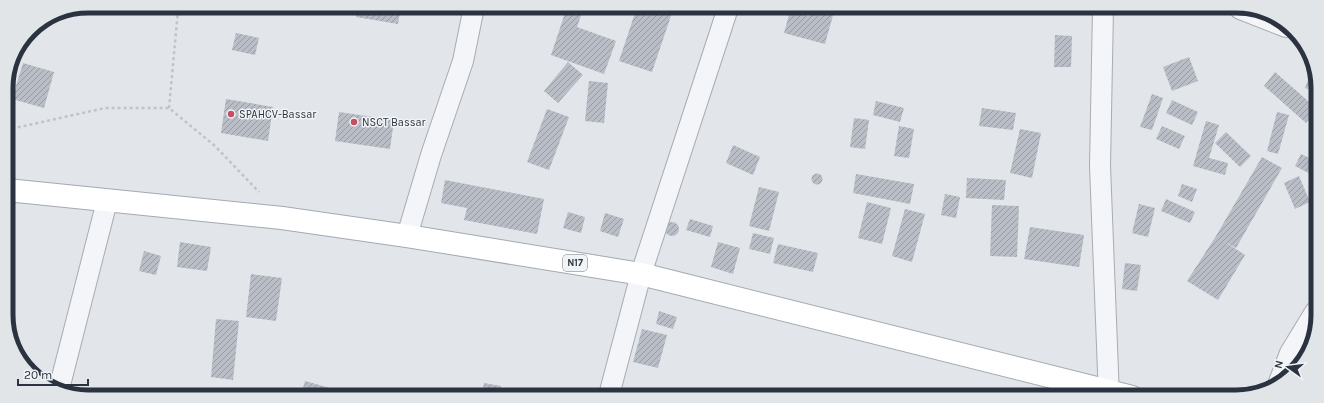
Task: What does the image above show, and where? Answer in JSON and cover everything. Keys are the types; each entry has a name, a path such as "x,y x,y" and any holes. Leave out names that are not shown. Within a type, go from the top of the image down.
{"main road":[{"name":"N17","path":"13,191 282,218 407,236 641,274 1093,390"}],"street":[{"path":"407,236 431,155 463,61 473,13"},
{"path":"610,390 641,274 726,13"},
{"path":"1103,13 1100,166 1109,390"},
{"path":"60,384 107,201"},
{"path":"1282,374 1290,352 1311,319"}],"path":[{"path":"169,108 178,13"},
{"path":"13,128 105,108 169,108 215,146 282,218"}],"building":[{"path":"356,13 400,13 398,24 356,17"},
{"path":"565,13 582,13 577,27 616,41 604,74 551,55"},
{"path":"635,13 672,13 652,72 619,61"},
{"path":"789,13 798,13 809,16 810,13 834,13 825,44 784,33"},
{"path":"236,33 259,38 255,55 232,50"},
{"path":"1055,35 1072,36 1071,67 1054,67"},
{"path":"1189,57 1198,81 1172,91 1163,67"},
{"path":"568,62 583,75 558,103 544,91"},
{"path":"23,63 54,72 44,108 13,99"},
{"path":"1275,72 1311,104 1311,116 1306,123 1264,86"},
{"path":"1310,74 1311,90 1305,88"},
{"path":"589,81 608,83 604,123 585,121"},
{"path":"1152,94 1163,98 1152,130 1140,127"},
{"path":"226,99 273,107 268,141 221,133"},
{"path":"1172,100 1198,112 1192,125 1166,113"},
{"path":"876,101 904,108 900,122 873,115"},
{"path":"982,108 1016,113 1013,130 979,126"},
{"path":"547,109 569,117 549,170 527,162"},
{"path":"339,112 394,120 390,149 335,141"},
{"path":"1277,112 1289,115 1278,154 1267,151"},
{"path":"854,118 869,120 865,149 850,147"},
{"path":"1206,121 1219,125 1209,158 1228,163 1225,175 1193,166"},
{"path":"899,126 914,129 909,158 894,156"},
{"path":"1162,126 1185,136 1179,149 1156,139"},
{"path":"1020,129 1041,133 1032,178 1010,173"},
{"path":"1226,132 1251,156 1240,167 1215,143"},
{"path":"733,145 760,157 753,175 726,163"},
{"path":"1301,154 1311,159 1311,174 1295,166"},
{"path":"1262,157 1282,168 1236,248 1225,242 1245,255 1218,300 1187,281 1216,236"},
{"path":"817,173 821,175 823,179 821,183 817,185 813,183 811,179 813,175"},
{"path":"856,174 914,184 910,204 853,193"},
{"path":"1299,176 1310,202 1295,209 1284,183"},
{"path":"967,178 1006,180 1004,200 966,198"},
{"path":"445,180 544,199 537,234 464,220 467,208 441,203"},
{"path":"1182,184 1197,189 1192,202 1178,196"},
{"path":"759,187 779,192 769,231 749,226"},
{"path":"945,194 960,197 956,218 941,215"},
{"path":"1166,199 1195,212 1190,223 1161,211"},
{"path":"867,202 891,208 882,244 858,238"},
{"path":"1139,204 1155,208 1148,237 1132,233"},
{"path":"992,205 1019,206 1017,257 990,256"},
{"path":"905,209 925,214 912,262 892,256"},
{"path":"568,212 585,217 581,233 563,228"},
{"path":"605,213 624,219 618,237 600,231"},
{"path":"690,219 713,226 710,237 686,230"},
{"path":"672,222 677,224 679,229 677,234 672,236 667,234 665,229 667,224"},
{"path":"1030,227 1084,235 1079,267 1024,259"},
{"path":"753,233 774,238 770,254 749,249"},
{"path":"180,242 211,247 207,271 177,267"},
{"path":"718,242 740,248 733,274 711,267"},
{"path":"778,244 818,253 813,272 773,263"},
{"path":"144,251 161,256 156,275 139,271"},
{"path":"1125,263 1141,265 1137,291 1122,289"},
{"path":"251,274 282,278 276,321 246,317"},
{"path":"659,311 677,317 673,329 656,324"},
{"path":"216,319 239,321 233,380 211,377"},
{"path":"642,329 667,335 658,368 633,362"},
{"path":"305,381 330,388 329,390 302,390"},
{"path":"484,383 501,386 501,390 483,390"}],"place":[{"name":"SPAHCV-Bassar","path":"231,114"},
{"name":"NSCT Bassar","path":"354,122"}]}
